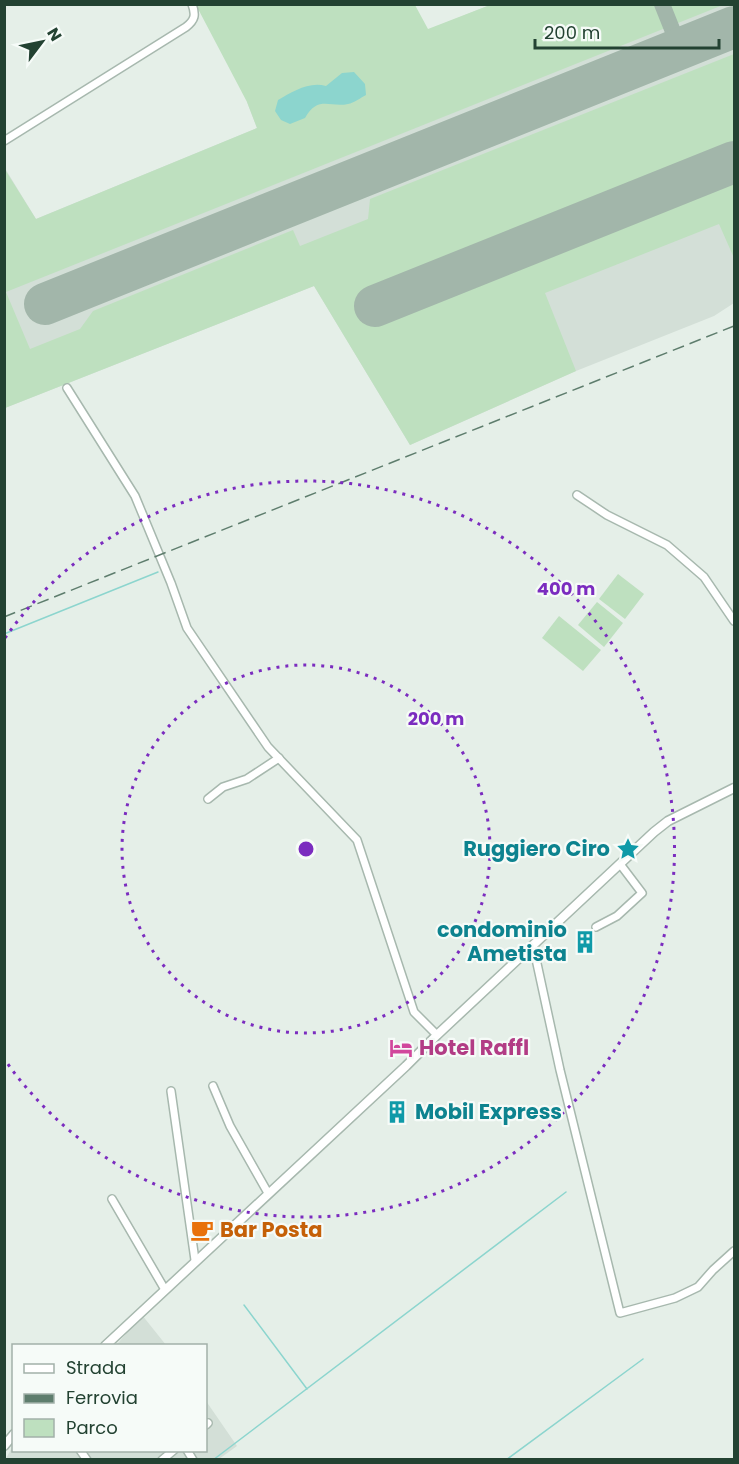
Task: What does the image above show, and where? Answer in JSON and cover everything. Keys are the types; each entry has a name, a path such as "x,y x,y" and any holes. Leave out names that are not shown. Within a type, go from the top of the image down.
{"street":[{"path":"4,141 186,27 193,21 195,14 192,4"},
{"path":"67,388 135,496 187,628 268,747 357,840 414,1012 437,1035"},
{"path":"576,495 607,515 668,545 704,577 735,621"},
{"path":"208,799 223,787 246,779 279,758"},
{"path":"107,1344 164,1288 668,821 735,788"},
{"path":"596,927 617,916 642,893 620,864"},
{"path":"533,945 560,1070 620,1313 675,1298 698,1287 735,1251"},
{"path":"213,1086 230,1126 268,1193"},
{"path":"171,1091 195,1260"},
{"path":"112,1199 164,1288"}],"shaded area":[{"path":"490,5 734,5 734,303 714,316 576,371 410,445 314,286 5,408 4,171 6,170 36,219 257,128 247,102"},
{"path":"142,1315 165,1344 116,1344"},
{"path":"207,1402 237,1446 219,1459 5,1460 12,1448 12,1452 207,1452"}],"green space":[{"path":"196,5 415,5 428,29 490,5 723,5 6,292 30,349 80,329 93,311 293,230 300,246 368,219 370,199 734,54 734,258 719,224 545,293 576,371 410,445 314,286 5,408 4,168 36,219 257,128 247,102"},
{"path":"618,574 644,594 625,619 599,599"},
{"path":"597,602 623,623 604,647 578,625"},
{"path":"559,616 601,650 583,671 542,638"}],"water":[{"path":"354,72 365,84 366,95 355,102 342,105 320,105 310,111 305,118 290,124 281,120 275,111 278,100 295,91 313,85 326,86 342,73"}],"waterway":[{"path":"4,634 158,572"},
{"path":"213,1460 566,1192"},
{"path":"244,1305 307,1389"},
{"path":"506,1460 643,1359"}],"taxiway":[{"path":"662,4 680,49"}],"runway":[{"path":"45,304 734,27"},
{"path":"375,306 734,162"}],"railway":[{"path":"4,617 734,326"}],"place":[{"name":"Ruggiero Ciro","path":"628,849"},
{"name":"condominio Ametista","path":"585,942"},
{"name":"Hotel Raffl","path":"401,1048"},
{"name":"Mobil Express","path":"397,1112"},
{"name":"Bar Posta","path":"202,1230"}]}
